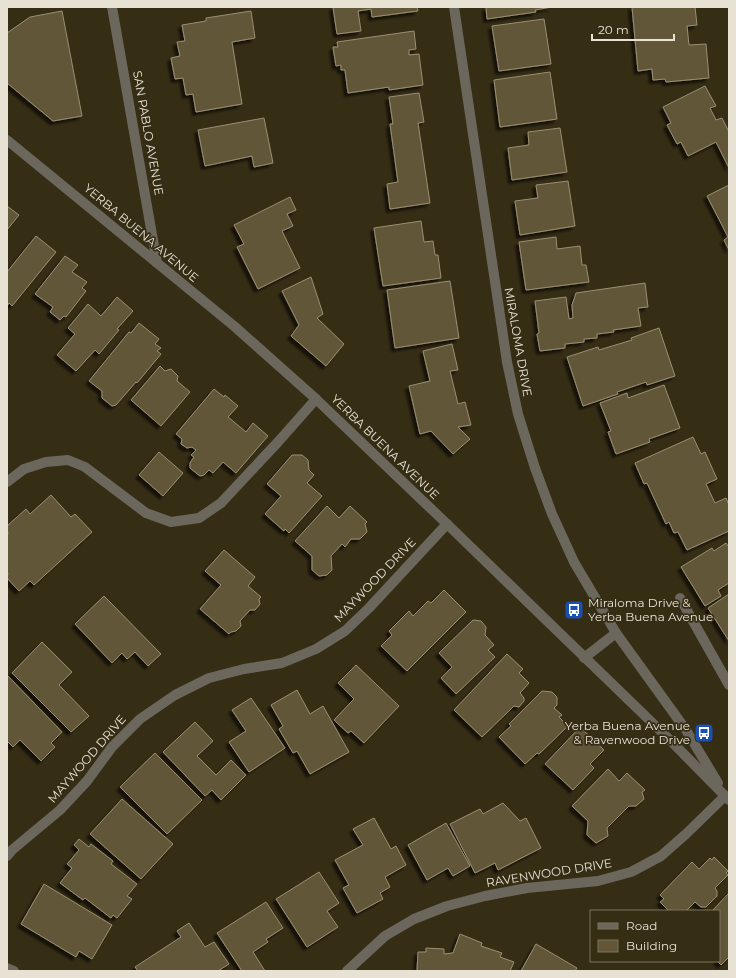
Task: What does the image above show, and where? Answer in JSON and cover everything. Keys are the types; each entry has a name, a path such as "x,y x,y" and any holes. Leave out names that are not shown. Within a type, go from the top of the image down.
{"street":[{"name":"SAN PABLO AVENUE","path":"112,7 157,263"},
{"name":"MIRALOMA DRIVE","path":"454,7 498,310 507,362 518,414 537,474 552,514 574,562 616,633 686,730 727,798"},
{"name":"YERBA BUENA AVENUE","path":"7,140 234,326 316,399 669,739 727,798"},
{"path":"7,482 24,469 46,462 68,460 85,467 146,513 170,522 199,518 221,503 316,399"},
{"name":"MAYWOOD DRIVE","path":"7,856 12,850 60,810 87,781 112,747 140,719 174,695 209,678 244,669 282,663 316,649 345,631 369,608 447,524"},
{"path":"680,598 729,685"},
{"path":"584,658 616,633"},
{"name":"RAVENWOOD DRIVE","path":"347,971 385,936 414,919 447,906 485,896 527,888 598,881 630,872 661,856 727,798"},
{"path":"7,968 14,971"}],"building":[{"path":"333,7 417,7 418,11 372,17 371,9 358,11 361,31 337,34"},
{"path":"486,7 552,7 535,10 536,12 487,19"},
{"path":"632,7 695,7 697,25 687,26 689,45 706,44 709,78 666,82 665,79 653,80 652,69 638,71"},
{"path":"62,11 82,116 53,121 7,83 7,33 30,17"},
{"path":"251,11 255,38 232,42 242,104 196,112 193,94 186,95 183,78 175,79 171,58 180,56 177,42 185,41 182,25 206,21 206,18"},
{"path":"544,19 551,64 499,71 492,26"},
{"path":"414,31 416,49 409,50 409,55 419,54 423,85 389,90 389,87 348,93 345,70 341,70 341,65 336,66 333,47 338,47 337,42"},
{"path":"550,72 557,119 500,127 494,80"},
{"path":"705,86 716,106 710,108 716,120 722,118 729,132 729,168 716,142 688,156 681,142 677,144 667,125 671,123 663,107"},
{"path":"419,93 424,122 418,123 430,203 390,209 387,184 398,182 390,124 393,124 389,97"},
{"path":"264,118 273,163 254,167 252,156 205,166 198,130"},
{"path":"560,128 567,172 512,180 508,148 529,145 528,132"},
{"path":"568,181 575,226 520,235 515,201 538,198 536,185"},
{"path":"729,185 729,250 724,240 728,237 707,196"},
{"path":"290,197 296,210 287,214 293,226 282,231 300,268 258,289 237,247 244,244 234,225"},
{"path":"7,206 19,215 7,230"},
{"path":"421,221 424,242 433,241 435,255 438,255 441,278 383,286 374,228"},
{"path":"36,236 56,252 12,306 9,303 7,306 7,272"},
{"path":"556,237 557,249 580,246 582,265 586,265 589,282 526,290 519,242"},
{"path":"65,256 78,265 72,272 87,282 82,288 86,291 66,317 64,316 60,320 50,312 53,307 35,294"},
{"path":"311,277 323,314 317,318 344,344 326,366 291,336 299,325 282,291"},
{"path":"450,281 459,338 395,348 387,290"},
{"path":"645,283 648,307 638,308 641,326 597,334 597,338 584,339 584,342 565,344 565,348 540,351 537,334 539,333 535,301 566,297 569,319 573,318 572,305 576,293"},
{"path":"117,297 133,311 117,329 119,330 99,354 95,350 76,371 57,355 75,334 68,328 88,304 101,316"},
{"path":"139,323 159,339 155,344 161,348 157,351 161,354 137,383 136,382 116,405 112,406 102,398 102,391 89,381 129,332 131,333"},
{"path":"659,328 675,376 647,385 646,382 617,392 618,394 583,406 567,357 598,347 599,350 632,340 631,338"},
{"path":"452,344 458,370 450,371 458,404 465,402 471,425 458,427 470,439 453,454 431,431 420,434 409,386 430,381 423,351"},
{"path":"160,366 165,371 171,369 178,376 177,381 190,392 161,426 131,400"},
{"path":"664,385 680,428 649,439 650,442 616,454 608,432 611,431 600,403 627,393 628,398"},
{"path":"214,389 224,397 225,395 238,406 228,417 246,432 253,423 268,436 236,473 223,462 213,473 209,470 204,475 200,476 190,468 190,463 194,457 191,455 196,450 192,447 187,448 181,444 182,439 176,434"},
{"path":"693,437 701,454 705,452 717,479 706,484 715,503 726,498 729,505 729,531 687,550 678,532 674,533 669,522 666,524 647,483 644,484 635,463"},
{"path":"159,452 183,473 163,496 139,475"},
{"path":"292,455 302,455 308,460 309,470 314,475 307,483 322,496 289,533 285,529 284,531 265,514 281,496 267,484"},
{"path":"51,495 71,517 75,514 92,532 34,585 30,581 19,591 7,578 7,526 26,509 30,514"},
{"path":"327,506 339,518 350,506 367,522 365,524 367,532 360,539 351,539 345,547 342,544 331,556 332,570 327,575 319,576 312,570 312,556 295,541"},
{"path":"726,543 728,546 729,545 729,583 718,590 721,596 705,606 681,567 712,548 714,551"},
{"path":"224,550 255,577 248,586 261,597 259,599 260,604 255,610 250,610 240,621 241,626 236,631 229,634 200,609 221,585 205,571"},
{"path":"444,590 466,612 407,671 381,646 392,635 389,631 409,611 413,616 428,601 431,603"},
{"path":"729,594 729,641 708,608"},
{"path":"104,596 161,654 148,666 135,652 127,659 122,653 112,663 75,624"},
{"path":"473,620 481,621 486,627 485,635 494,645 488,650 495,657 456,694 441,678 452,667 439,653"},
{"path":"42,642 72,672 59,685 89,716 71,732 12,673"},
{"path":"507,654 523,669 519,673 529,683 520,693 524,698 524,701 519,707 514,706 482,737 454,710"},
{"path":"356,665 399,706 364,743 351,731 348,733 334,720 354,699 338,683"},
{"path":"7,675 62,732 51,743 55,747 41,761 20,740 13,747 7,741"},
{"path":"297,690 310,714 323,706 349,752 310,774 297,751 293,753 279,729 283,726 271,705"},
{"path":"542,691 552,692 557,697 557,705 554,708 562,715 559,717 568,726 539,754 537,753 525,764 499,737 511,726 509,724"},
{"path":"251,698 285,748 249,772 229,742 246,731 232,710"},
{"path":"195,722 213,741 197,756 216,775 231,760 246,775 221,800 212,790 205,796 163,752"},
{"path":"580,727 604,750 590,764 594,768 573,790 545,764"},
{"path":"155,753 202,800 167,834 120,787"},
{"path":"608,769 619,781 627,773 645,790 642,792 644,799 636,806 629,806 607,828 608,836 596,843 587,835 588,821 572,806"},
{"path":"122,799 173,844 141,879 90,834"},
{"path":"503,803 520,821 526,818 541,848 498,870 495,863 475,873 450,824 480,809 483,814"},
{"path":"374,818 391,849 396,846 406,865 385,877 390,887 380,893 383,899 357,913 343,888 349,885 335,860 363,845 353,829"},
{"path":"446,823 470,866 453,876 448,868 427,880 408,845"},
{"path":"79,839 89,847 91,844 113,861 111,864 137,884 127,896 132,899 117,918 113,915 111,918 85,898 83,900 60,883 72,868 67,864 79,850 74,845"},
{"path":"714,857 728,871 726,873 728,875 715,888 717,891 717,896 706,907 701,907 695,902 687,910 668,910 660,902 664,899 660,895 692,862 699,869 710,858 712,860"},
{"path":"319,872 339,903 327,911 338,927 307,947 276,899"},
{"path":"44,884 112,925 92,959 79,951 76,957 21,924"},
{"path":"729,893 729,957 721,965 718,962 720,962 720,910 713,910"},
{"path":"266,902 283,928 266,939 268,942 253,952 265,971 242,971 217,933"},
{"path":"189,923 205,947 214,942 229,964 218,971 138,971 135,967 181,937 177,931"},
{"path":"460,934 482,943 481,946 502,953 500,957 514,962 510,971 417,971 418,952 426,952 426,948 444,949 444,954 453,953"},
{"path":"536,944 577,968 575,971 521,971"}],"place":[{"name":"Miraloma Drive & Yerba Buena Avenue","path":"574,610"},
{"name":"Yerba Buena Avenue & Ravenwood Drive","path":"704,733"}]}
